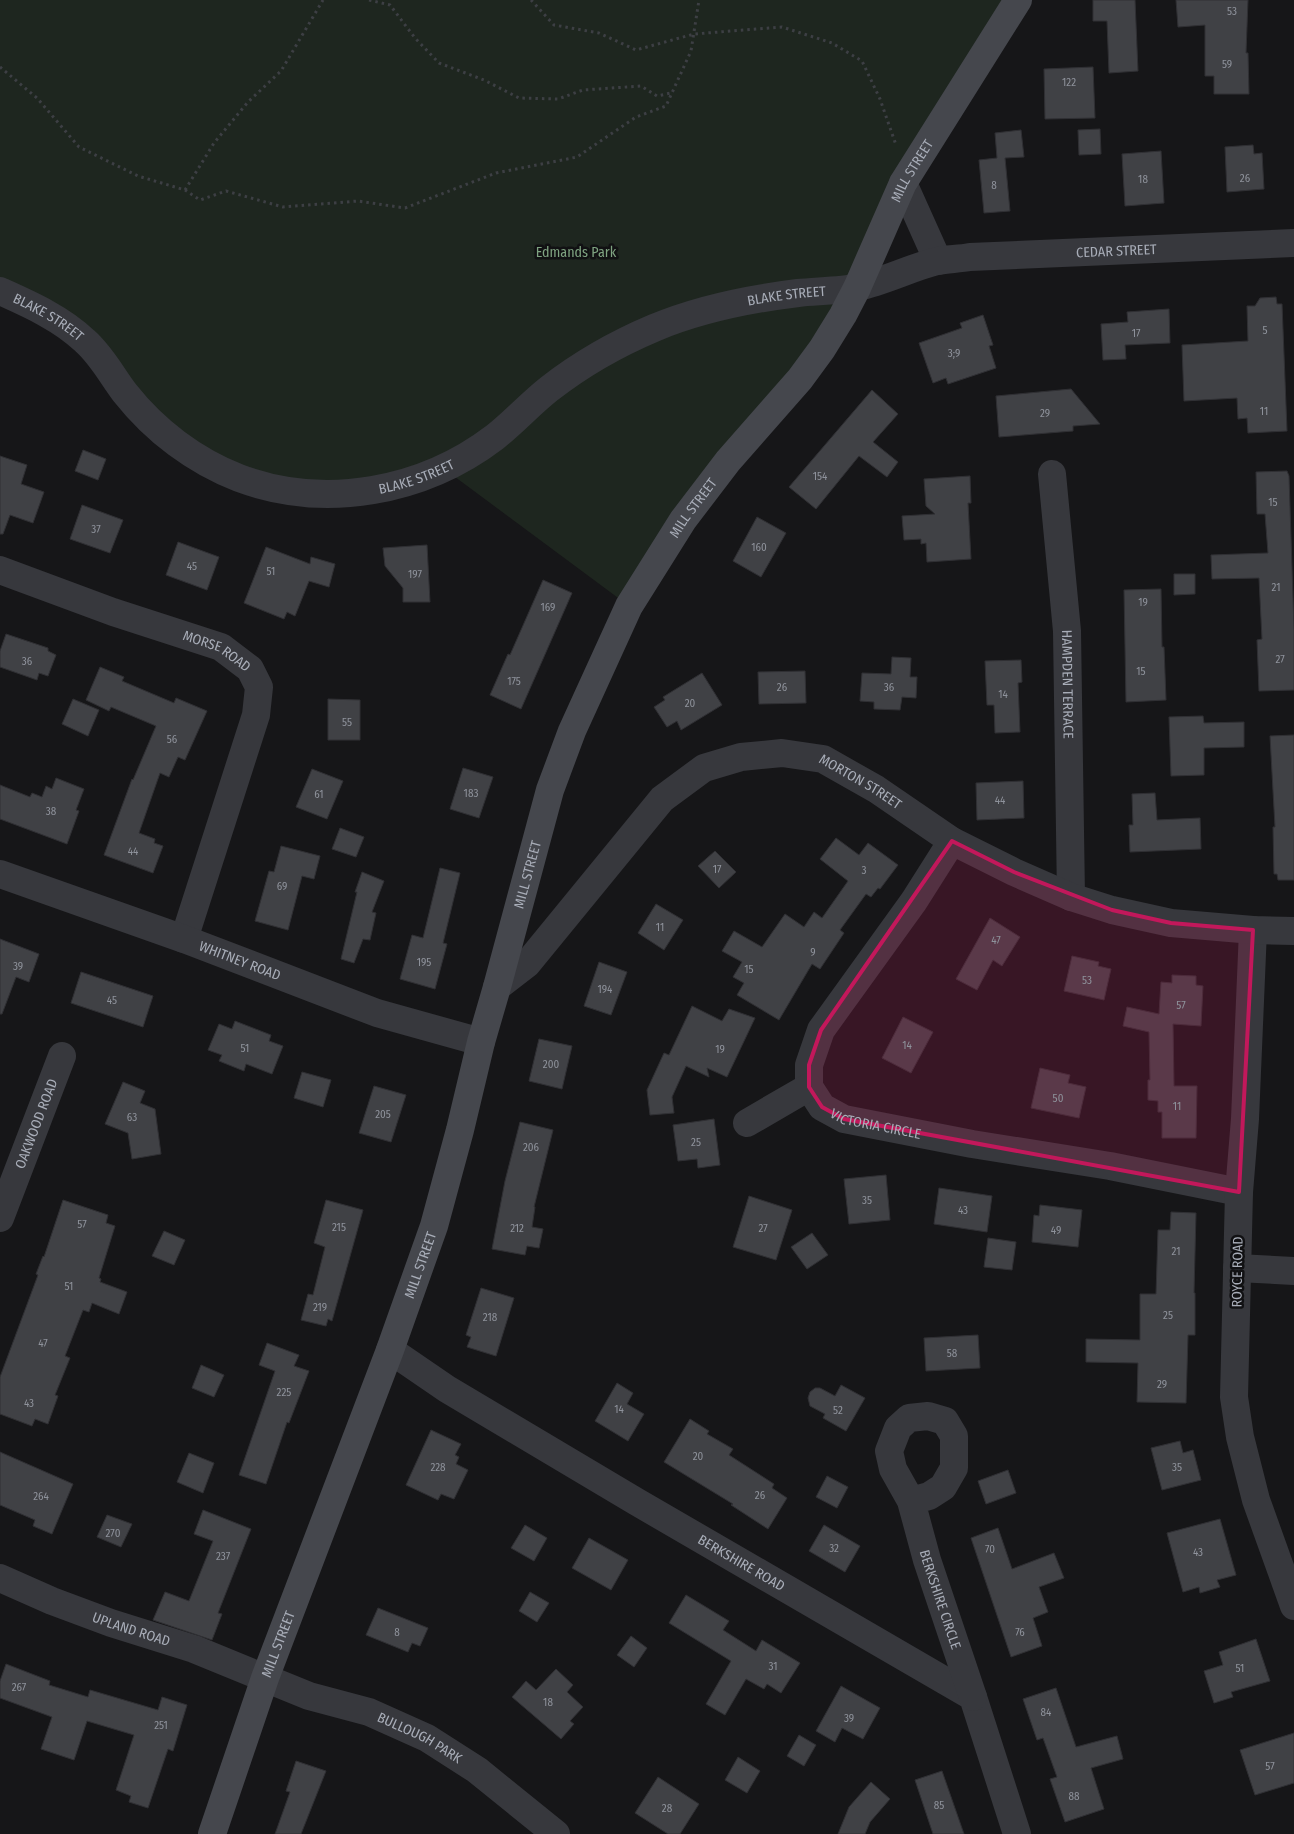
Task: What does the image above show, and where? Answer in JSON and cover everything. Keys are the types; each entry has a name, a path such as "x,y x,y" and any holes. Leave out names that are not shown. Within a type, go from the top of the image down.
{"street":[{"name":"MILL STREET","path":"212,1834 265,1678 390,1350 434,1226 460,1130 480,1042 497,987 550,790 572,731 629,606 683,520 728,461 800,379 822,349 857,288 909,173 1018,0"},
{"path":"909,173 938,261"},
{"name":"CEDAR STREET","path":"857,288 938,261 980,257 1294,243"},
{"name":"BLAKE STREET","path":"0,290 60,322 82,338 104,362 124,391 148,419 168,437 198,458 222,471 256,484 301,493 327,495 357,493 396,485 421,477 453,463 496,436 546,391 566,376 608,350 653,328 699,312 750,300 824,290 857,288"},
{"name":"HAMPDEN TERRACE","path":"1052,474 1067,631 1071,897"},
{"name":"MORSE ROAD","path":"0,570 113,612 221,647 250,669 259,687 256,714 184,939"},
{"name":"MORTON STREET","path":"497,987 527,964 662,799 704,768 741,757 782,753 823,759 876,789 952,841 1014,872 1071,897 1112,910 1171,923 1253,930 1294,931"},
{"path":"747,1123 809,1087 809,1065 821,1030 914,901 952,841"},
{"name":"WHITNEY ROAD","path":"0,874 184,939 377,1013 480,1042"},
{"name":"ROYCE ROAD","path":"1253,930 1245,1119 1239,1192 1234,1397 1240,1437 1256,1500 1290,1579 1294,1606"},
{"name":"OAKWOOD ROAD","path":"0,1218 62,1056"},
{"name":"VICTORIA CIRCLE","path":"809,1087 822,1107 844,1119 972,1144 1110,1166 1239,1192"},
{"path":"1237,1268 1294,1271"},
{"name":"BERKSHIRE ROAD","path":"390,1350 472,1404 974,1697"},
{"name":"BERKSHIRE CIRCLE","path":"910,1501 927,1560 974,1697"},
{"name":"UPLAND ROAD","path":"0,1578 52,1601 111,1623 194,1649 265,1678"},
{"name":"BULLOUGH PARK","path":"265,1678 309,1696 369,1712 427,1738 477,1770 556,1834"},
{"path":"974,1697 1017,1834"}],"path":[{"path":"185,190 214,143 248,102 281,72 323,0"},
{"path":"369,0 390,5 415,38 439,63 484,80 519,98 558,99 583,90 617,86 641,86 657,96 672,93"},
{"path":"531,0 554,25 599,33 636,50 694,34 782,27 832,44 862,61 880,99 893,138 909,173"},
{"path":"0,67 37,98 79,147 138,176 185,190 200,200 226,191 283,207 358,200 405,208 496,173 577,156 636,117 666,106 691,51 699,0"}],"highlighted area":[{"path":"952,841 1014,872 1112,910 1171,923 1253,930 1239,1192 844,1119 822,1107 809,1087 809,1065 821,1030"}],"green space":[{"name":"Edmands Park","path":"0,0 1018,0 874,249 629,606 443,468 397,485 239,478 110,371 0,291"}],"building":[{"path":"1093,0 1135,0 1138,71 1109,73 1107,21 1093,21"},
{"path":"1176,0 1248,0 1246,53 1248,53 1249,94 1214,94 1214,76 1205,76 1205,25 1178,27"},
{"path":"1093,67 1095,118 1045,119 1044,69"},
{"path":"1100,129 1101,154 1079,155 1078,130"},
{"path":"1021,130 1024,157 1005,158 1010,211 984,213 979,160 997,158 995,133"},
{"path":"1253,145 1254,154 1262,153 1264,189 1227,192 1225,147"},
{"path":"1161,151 1164,203 1125,206 1122,154"},
{"path":"1276,297 1277,304 1282,304 1287,431 1248,433 1247,418 1238,419 1237,398 1184,401 1182,345 1248,341 1247,306 1255,306 1260,298"},
{"path":"1169,309 1170,343 1125,345 1126,359 1103,360 1101,324 1128,322 1127,312"},
{"path":"983,315 993,345 989,346 996,368 948,384 946,378 933,383 919,343 962,328 960,323"},
{"path":"1071,389 1100,424 1073,426 1073,431 999,437 996,396"},
{"path":"872,390 898,414 873,442 898,462 887,477 859,456 816,509 789,487"},
{"path":"83,450 106,459 98,480 75,471"},
{"path":"0,456 27,465 21,484 44,492 33,523 10,515 3,534 0,534"},
{"path":"1287,471 1289,476 1294,629 1294,690 1259,691 1257,640 1262,639 1259,578 1212,579 1211,555 1268,553 1265,514 1257,514 1256,472"},
{"path":"970,476 971,503 968,503 971,559 927,562 926,543 921,544 921,539 904,540 902,516 935,514 926,506 924,479"},
{"path":"82,505 123,520 110,553 70,539"},
{"path":"757,517 786,533 761,577 733,561"},
{"path":"178,542 219,557 207,590 166,575"},
{"path":"427,545 430,602 403,602 403,588 385,566 383,548"},
{"path":"266,547 310,564 311,557 335,564 329,587 309,581 295,616 287,612 284,619 244,603"},
{"path":"1174,574 1195,574 1195,594 1174,595"},
{"path":"543,580 572,593 521,709 490,695"},
{"path":"1161,589 1162,647 1164,647 1166,700 1126,702 1124,590"},
{"path":"6,634 48,648 48,651 56,655 48,676 39,673 37,680 0,667 0,651"},
{"path":"892,657 911,658 910,677 917,677 916,698 902,697 900,710 874,709 874,702 860,701 862,673 891,674"},
{"path":"1021,660 1022,682 1018,683 1020,732 995,733 994,705 987,705 985,661"},
{"path":"100,667 124,677 122,681 174,703 176,698 207,711 185,760 178,757 169,777 160,773 139,833 155,839 154,843 163,846 153,873 104,855 132,779 156,726 111,707 109,711 86,700"},
{"path":"805,671 806,703 759,704 758,672"},
{"path":"702,673 722,705 681,730 677,721 667,727 654,707 665,700 663,697"},
{"path":"73,699 99,710 88,736 62,724"},
{"path":"328,699 360,700 360,740 328,740"},
{"path":"1203,716 1204,723 1244,722 1244,747 1204,748 1204,775 1171,776 1169,717"},
{"path":"1294,735 1294,880 1278,880 1277,874 1274,874 1273,827 1275,827 1270,736"},
{"path":"463,768 493,777 479,818 450,809"},
{"path":"312,769 343,781 327,819 296,807"},
{"path":"56,778 84,789 76,810 79,811 67,844 0,819 0,785 30,797 32,793 42,797 46,786 52,789"},
{"path":"1023,781 1024,818 977,820 976,783"},
{"path":"1155,793 1157,820 1200,818 1201,849 1130,852 1129,825 1133,825 1132,794"},
{"path":"340,828 364,837 356,857 332,849"},
{"path":"836,838 859,855 868,843 898,865 880,889 878,888 871,897 866,894 840,930 844,933 820,969 812,964 779,1020 737,995 744,983 733,977 742,962 722,951 734,931 762,947 785,914 804,927 814,912 822,918 848,881 820,859"},
{"path":"281,846 320,856 314,879 302,876 288,930 255,921 269,871 274,872"},
{"path":"715,851 736,872 719,888 698,866"},
{"path":"440,868 460,873 443,943 447,944 435,989 400,979 412,935 423,938"},
{"path":"362,872 384,881 372,912 376,913 370,940 363,939 354,963 341,959 357,892 355,892"},
{"path":"656,904 683,920 664,950 638,933"},
{"path":"990,918 1020,937 1002,966 993,960 977,990 956,979"},
{"path":"0,939 39,954 29,982 16,977 2,1014 0,1014"},
{"path":"1072,956 1099,962 1098,966 1111,969 1104,1000 1064,991"},
{"path":"599,962 627,972 611,1015 584,1006"},
{"path":"81,972 153,996 143,1027 71,1003"},
{"path":"1172,975 1196,976 1196,985 1203,986 1201,1026 1173,1024 1174,1086 1197,1086 1196,1138 1162,1138 1162,1112 1158,1112 1158,1101 1148,1100 1148,1080 1150,1080 1149,1032 1123,1026 1127,1007 1159,1014 1161,982 1172,983"},
{"path":"692,1006 722,1021 729,1009 755,1018 727,1077 707,1068 709,1077 686,1066 672,1097 674,1113 650,1115 647,1090 664,1053 669,1055"},
{"path":"903,1017 933,1032 911,1073 882,1058"},
{"path":"235,1021 271,1035 269,1041 283,1046 272,1074 246,1064 244,1071 219,1061 222,1055 208,1050 219,1024 232,1029"},
{"path":"539,1039 572,1046 562,1089 529,1081"},
{"path":"1040,1068 1070,1075 1068,1083 1086,1087 1079,1118 1031,1108"},
{"path":"302,1072 331,1080 323,1107 294,1098"},
{"path":"123,1082 145,1091 140,1103 155,1109 161,1154 132,1159 128,1133 105,1124"},
{"path":"374,1086 406,1095 391,1142 359,1133"},
{"path":"714,1119 720,1165 698,1168 697,1159 678,1161 673,1125"},
{"path":"520,1122 553,1130 534,1207 532,1227 543,1229 539,1248 527,1246 525,1255 492,1249 505,1181"},
{"path":"886,1175 890,1220 849,1224 844,1179"},
{"path":"939,1188 992,1196 987,1232 934,1224"},
{"path":"749,1196 792,1210 776,1260 733,1247"},
{"path":"63,1200 108,1215 106,1223 115,1226 99,1278 101,1279 100,1282 127,1292 119,1314 92,1303 89,1312 83,1310 65,1356 70,1358 55,1395 58,1396 48,1424 35,1419 32,1426 0,1414 0,1377 38,1275 36,1274 44,1257"},
{"path":"326,1200 363,1210 332,1321 328,1319 326,1326 301,1320 308,1294 313,1295 325,1247 314,1243"},
{"path":"1040,1205 1082,1210 1078,1247 1032,1242 1034,1215 1039,1216"},
{"path":"1171,1212 1196,1213 1195,1335 1188,1335 1186,1403 1137,1402 1138,1363 1086,1362 1086,1339 1140,1340 1140,1294 1156,1294 1158,1230 1170,1230"},
{"path":"164,1231 185,1240 174,1265 152,1256"},
{"path":"812,1233 828,1255 807,1269 791,1247"},
{"path":"988,1238 1016,1242 1012,1270 984,1267"},
{"path":"481,1288 514,1298 496,1356 467,1347 471,1337 466,1335"},
{"path":"978,1335 980,1368 926,1371 924,1338"},
{"path":"267,1343 299,1355 294,1366 309,1371 289,1423 287,1422 266,1484 239,1475 275,1371 259,1365"},
{"path":"201,1365 224,1375 214,1397 192,1388"},
{"path":"617,1383 633,1393 627,1404 644,1414 628,1441 595,1421"},
{"path":"841,1385 865,1398 846,1431 823,1418 825,1414 810,1406 808,1398 810,1392 815,1388 820,1388 835,1396"},
{"path":"690,1419 709,1431 707,1434 733,1449 729,1455 774,1484 772,1488 787,1498 768,1529 731,1505 733,1504 664,1462"},
{"path":"431,1430 461,1444 455,1455 459,1457 456,1464 468,1470 454,1499 441,1494 438,1500 406,1485"},
{"path":"1180,1441 1183,1453 1193,1450 1201,1480 1162,1490 1151,1448"},
{"path":"0,1452 73,1484 52,1534 33,1526 35,1520 0,1505"},
{"path":"189,1453 214,1463 203,1493 177,1482"},
{"path":"1008,1470 1016,1493 986,1504 978,1481"},
{"path":"827,1476 848,1487 837,1508 816,1497"},
{"path":"203,1510 251,1529 218,1613 222,1614 212,1640 153,1620 165,1592 189,1601 213,1541 194,1534"},
{"path":"107,1515 132,1524 121,1547 97,1537"},
{"path":"1220,1519 1236,1575 1217,1580 1220,1587 1200,1593 1199,1587 1183,1592 1167,1533"},
{"path":"525,1525 547,1538 534,1561 511,1548"},
{"path":"824,1525 860,1546 845,1572 809,1551"},
{"path":"998,1528 1012,1569 1054,1553 1064,1578 1039,1587 1048,1612 1033,1618 1042,1646 1011,1657 971,1538"},
{"path":"589,1538 628,1560 611,1590 572,1568"},
{"path":"530,1592 549,1603 537,1622 519,1611"},
{"path":"686,1595 729,1621 723,1630 756,1651 762,1640 800,1663 781,1693 767,1684 764,1689 746,1679 725,1715 706,1704 731,1661 669,1623"},
{"path":"378,1608 428,1628 420,1646 412,1643 408,1652 366,1635"},
{"path":"631,1636 647,1648 634,1667 617,1655"},
{"path":"1256,1639 1270,1681 1231,1692 1233,1697 1214,1703 1204,1671 1223,1665 1219,1652"},
{"path":"6,1664 50,1681 49,1685 88,1697 90,1690 158,1710 162,1697 187,1705 173,1751 168,1749 148,1808 129,1802 131,1796 116,1790 134,1735 87,1721 74,1760 41,1749 52,1717 0,1698 0,1681"},
{"path":"556,1669 573,1685 567,1692 583,1707 570,1721 574,1724 561,1739 512,1697 526,1681 536,1690"},
{"path":"841,1686 880,1708 863,1739 842,1728 835,1742 816,1731"},
{"path":"1056,1688 1076,1747 1117,1736 1123,1759 1091,1768 1104,1809 1065,1822 1050,1779 1057,1777 1043,1738 1037,1740 1023,1699"},
{"path":"1294,1733 1294,1783 1255,1795 1240,1750"},
{"path":"799,1735 816,1745 804,1766 787,1756"},
{"path":"738,1757 760,1771 747,1793 725,1780"},
{"path":"296,1761 326,1771 301,1834 275,1834 290,1792 286,1791"},
{"path":"942,1771 964,1834 933,1834 915,1780"},
{"path":"658,1777 699,1804 680,1834 668,1834 635,1813"},
{"path":"871,1782 890,1799 870,1822 865,1834 838,1834 849,1807"}]}
